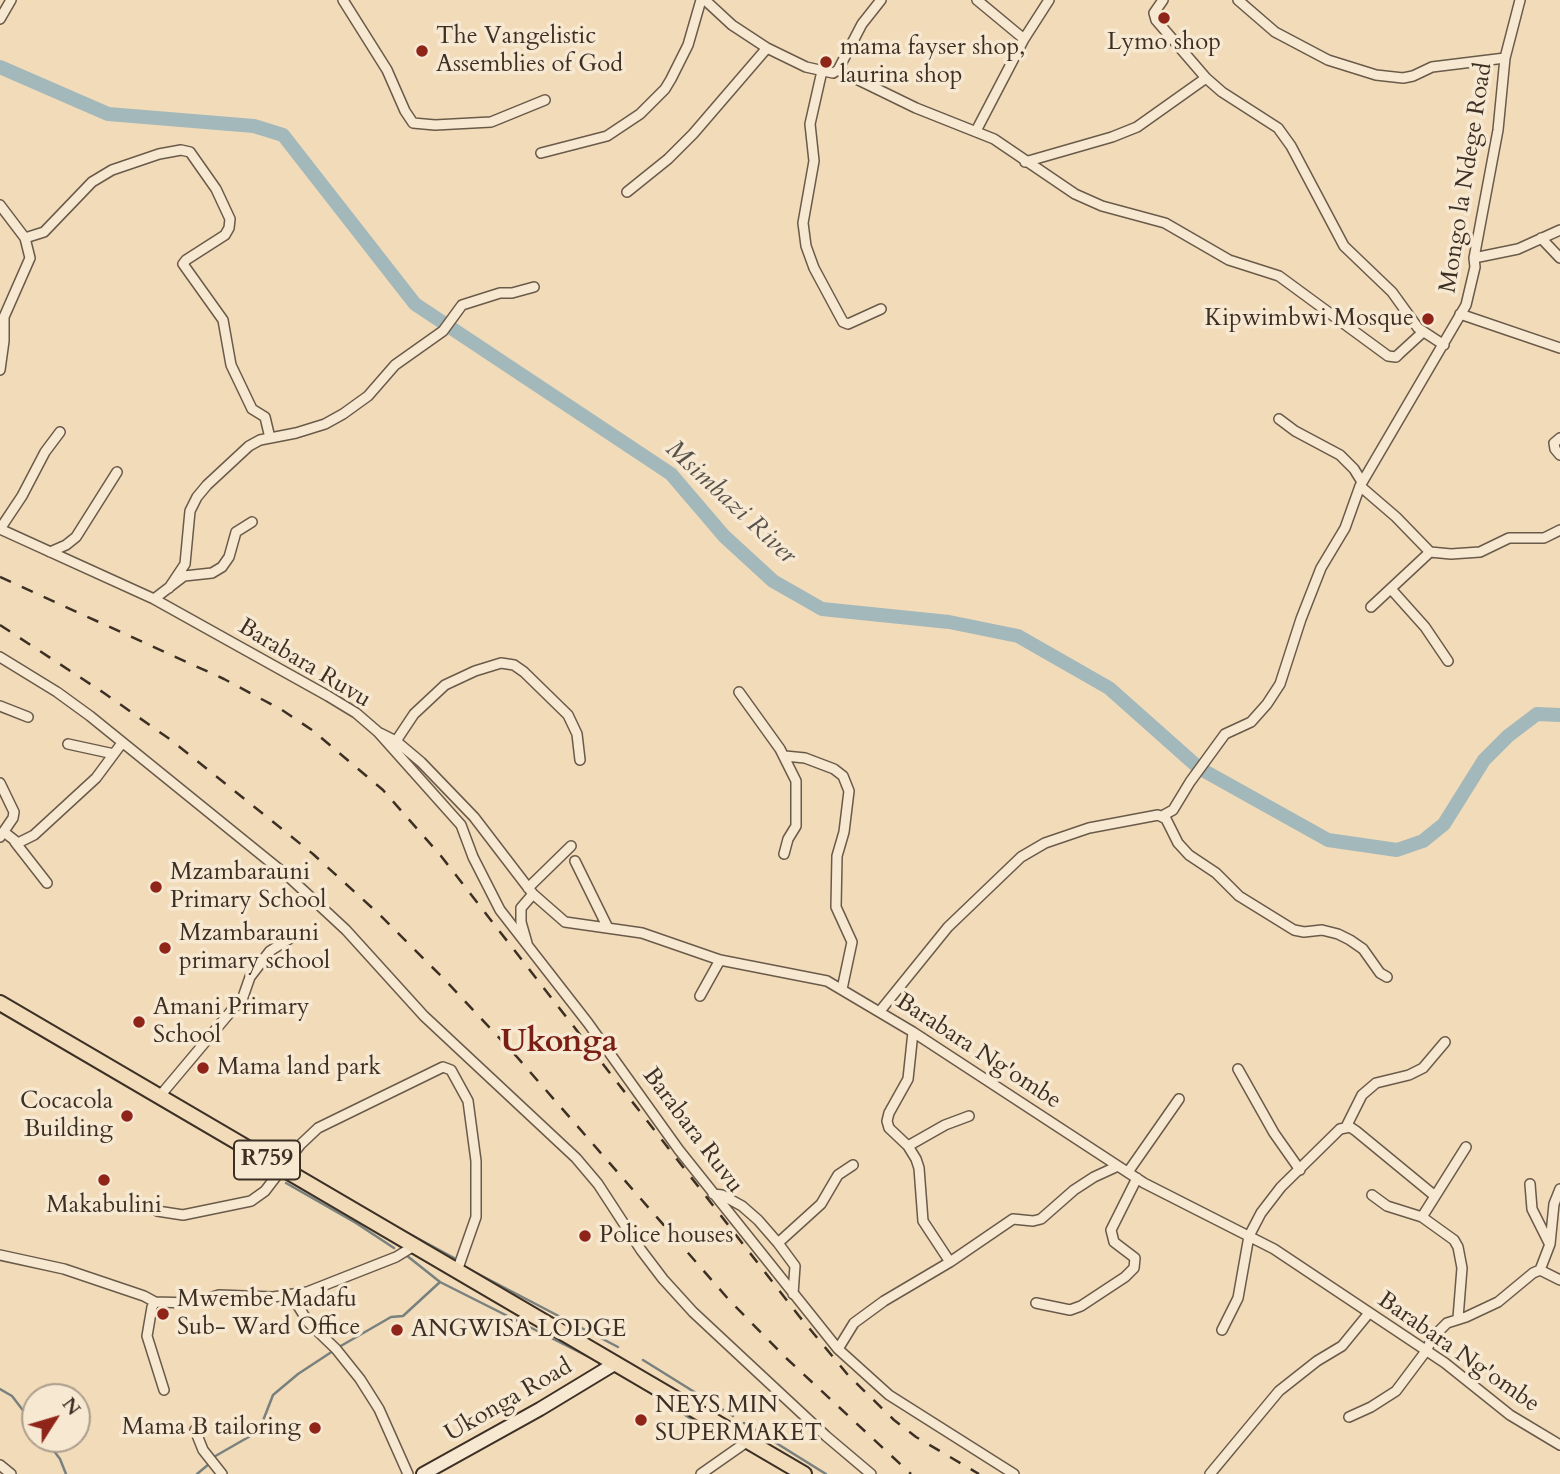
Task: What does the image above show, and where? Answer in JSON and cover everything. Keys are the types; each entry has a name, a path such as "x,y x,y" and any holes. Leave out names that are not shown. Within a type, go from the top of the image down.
{"main road":[{"name":"R759","path":"0,1003 804,1474"}],"street":[{"path":"0,19 11,0"},
{"path":"343,0 387,70 413,123 435,125 491,122 545,100"},
{"path":"541,153 607,136 640,114 665,89 671,79 688,45 703,0 732,25 767,48 806,67 833,74 838,70 862,24 881,0"},
{"path":"976,0 1024,39"},
{"path":"976,131 1024,39 1049,0"},
{"path":"1163,0 1154,13 1156,20 1206,78 1222,92 1278,128 1291,146 1344,246 1392,292 1423,332 1444,345"},
{"path":"1238,0 1275,32 1328,60 1376,75 1403,78 1432,66 1506,58"},
{"name":"Mongo la Ndege Road","path":"1163,816 1173,810 1226,734 1251,722 1268,704 1280,684 1321,568 1345,528 1361,484 1469,298 1498,130 1506,58 1520,0"},
{"path":"627,192 668,159 693,134 767,48"},
{"path":"838,70 916,108 994,139 1075,194 1102,206 1165,223 1229,260 1279,276 1388,356 1396,357 1423,332"},
{"path":"822,71 810,124 814,161 803,223 806,246 814,268 843,322 848,324 881,309"},
{"path":"1025,162 1137,127 1206,78"},
{"path":"25,238 44,232 92,183 112,170 159,154 181,150 190,152 216,189 230,219 225,235 183,264 223,320 231,365 252,409 265,417 270,438"},
{"path":"0,370 4,317 30,258 25,238 1,208"},
{"path":"1474,258 1518,249 1560,230"},
{"path":"1541,238 1560,258"},
{"path":"169,588 185,565 190,511 197,498 207,485 249,446 325,424 343,414 368,396 395,365 443,331 463,305 499,293 512,293 534,287"},
{"path":"1461,314 1560,348"},
{"path":"1279,419 1295,431 1340,455 1354,469 1361,484 1430,552 1479,552 1509,538 1544,538 1560,530"},
{"path":"0,529 22,496 45,452 60,432"},
{"path":"1560,438 1554,443 1560,455"},
{"path":"50,552 76,537 117,472"},
{"path":"154,599 184,576 212,573 222,567 229,557 236,532 252,522"},
{"name":"Barabara Ruvu","path":"0,529 154,599 328,696 356,713 378,733 437,795 461,825 499,911 588,1023 713,1194 838,1349 889,1395 1014,1474"},
{"path":"1371,607 1430,552"},
{"path":"1391,589 1425,627 1448,660"},
{"path":"0,657 57,692 290,878 345,930 424,1016 576,1158 598,1184 656,1270 693,1312 826,1436 871,1474"},
{"path":"396,741 414,714 445,685 475,671 506,664 514,665 524,672 568,715 574,725 580,760"},
{"path":"739,692 785,757 796,781 796,825 784,854"},
{"path":"0,706 29,717"},
{"name":"Barabara Ng'ombe","path":"378,733 410,751 474,817 530,891 565,922 642,933 720,960 827,981 914,1032 1137,1178 1274,1249 1454,1370 1510,1415 1560,1445"},
{"path":"15,842 22,842 56,816 96,778 122,743"},
{"path":"68,744 114,754"},
{"path":"785,757 805,758 834,769 843,776 849,791 844,832 837,856 836,907 852,942 842,989"},
{"path":"0,783 14,812 2,834 15,842 47,883"},
{"path":"880,1011 948,927 1021,857 1045,843 1089,828 1149,816 1163,816 1183,849 1216,873 1239,896 1294,930 1322,930 1350,940 1363,949 1380,973 1387,978"},
{"path":"528,948 521,922 521,908 530,891 571,846"},
{"path":"575,861 607,926"},
{"path":"159,1097 243,997 250,977 270,951 294,936"},
{"path":"700,996 720,960"},
{"path":"914,1032 908,1079 887,1121 889,1128 908,1146 919,1168 923,1221 950,1262"},
{"path":"1222,1330 1238,1298 1249,1237 1261,1213 1327,1140 1346,1127 1362,1096 1376,1083 1423,1069 1445,1042"},
{"path":"156,1212 183,1215 251,1201 265,1191 309,1135 318,1128 443,1067 451,1070 468,1101 476,1164 476,1217 457,1271"},
{"path":"1238,1069 1274,1133 1300,1170"},
{"path":"1128,1172 1179,1100"},
{"path":"908,1146 969,1116"},
{"path":"1346,1127 1350,1127 1380,1148 1435,1196"},
{"path":"1422,1217 1466,1147"},
{"path":"778,1243 821,1204 838,1175 853,1164"},
{"path":"838,1349 854,1323 884,1301 950,1262 1013,1219 1041,1219 1074,1190 1118,1166"},
{"path":"1036,1303 1070,1310 1081,1307 1134,1268 1135,1258 1114,1242 1111,1230 1137,1178"},
{"path":"1530,1184 1532,1209 1550,1244"},
{"path":"1541,1270 1550,1244 1554,1204 1560,1189"},
{"path":"713,1194 722,1195 741,1206 758,1220 778,1243 794,1266 793,1294"},
{"path":"1372,1195 1387,1206 1422,1217 1447,1234 1458,1247 1462,1268 1458,1318"},
{"path":"0,1255 64,1269 155,1302 192,1303 219,1296 292,1296 396,1257 414,1246"},
{"path":"1349,1417 1396,1391 1433,1338 1447,1323 1498,1302 1533,1273 1541,1270 1560,1280"},
{"path":"292,1296 307,1322 336,1349 360,1379 379,1409 408,1474"},
{"path":"155,1302 146,1336 164,1390"},
{"path":"1210,1474 1279,1391 1317,1361 1342,1346 1369,1313"},
{"name":"Ukonga Road","path":"423,1474 616,1363"},
{"path":"195,1430 203,1450 222,1474"},
{"path":"701,1474 748,1441"},
{"path":"0,1465 11,1474"}],"waterway":[{"name":"Msimbazi River","path":"0,67 108,114 254,126 283,135 415,304 671,474 724,536 773,581 822,609 949,622 1018,636 1109,688 1199,768 1328,840 1397,850 1423,841 1444,824 1484,760 1508,736 1537,714 1560,715"},
{"path":"286,1183 394,1248"},
{"path":"382,1219 458,1262"},
{"path":"406,1255 440,1282 599,1362 600,1369"},
{"path":"463,1266 618,1347"},
{"path":"339,1347 391,1317 403,1316 440,1282"},
{"path":"212,1458 259,1431 273,1395 298,1374 333,1351"},
{"path":"643,1360 733,1416"},
{"path":"635,1383 721,1438"},
{"path":"0,1389 12,1396 21,1408"},
{"path":"744,1423 826,1474"},
{"path":"56,1453 66,1474"},
{"path":"197,1474 209,1464"}],"railway":[{"path":"0,577 224,679 282,710 312,730 383,790 441,856 799,1316 848,1375 894,1420 916,1437 979,1474"},
{"path":"0,625 171,740 313,854 380,915 517,1057 730,1301 785,1357 911,1474"}],"place":[{"name":"Lymo shop","path":"1164,18"},
{"name":"The Vangelistic Assemblies of God","path":"422,51"},
{"name":"mama fayser shop, laurina shop","path":"826,62"},
{"name":"Kipwimbwi Mosque","path":"1428,319"},
{"name":"Mzambarauni Primary School","path":"156,887"},
{"name":"Mzambarauni primary school","path":"165,948"},
{"name":"Amani Primary School","path":"139,1022"},
{"name":"Mama land park","path":"203,1068"},
{"name":"Cocacola Building","path":"127,1116"},
{"name":"Makabulini","path":"104,1180"},
{"name":"Police houses","path":"585,1236"},
{"name":"Mwembe Madafu Sub- Ward Office","path":"163,1314"},
{"name":"ANGWISA LODGE","path":"397,1330"},
{"name":"NEYS MIN SUPERMAKET","path":"641,1420"},
{"name":"Mama B tailoring","path":"315,1428"}],"district":[{"name":"Ukonga","path":"559,1044"}]}
